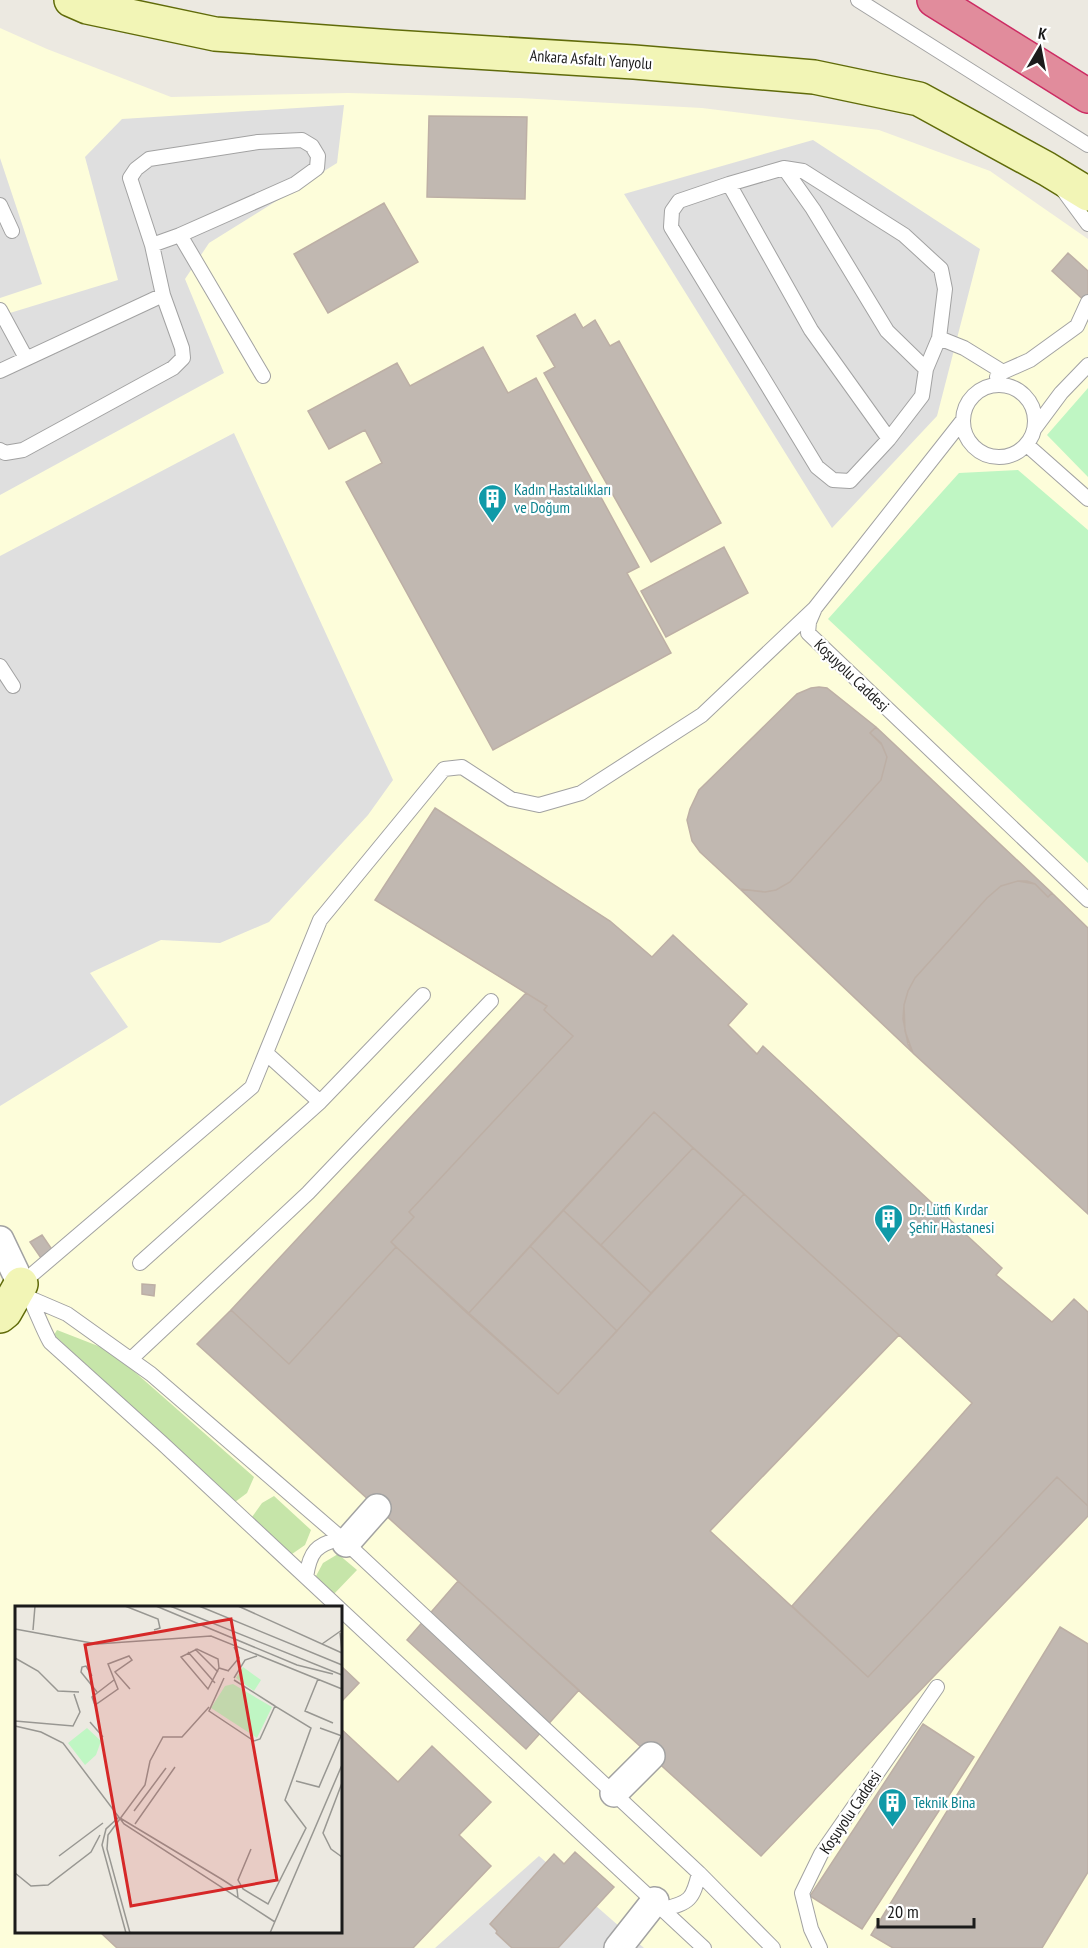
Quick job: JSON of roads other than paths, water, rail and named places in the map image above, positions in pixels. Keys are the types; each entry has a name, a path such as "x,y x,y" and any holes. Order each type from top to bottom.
{"highway":[{"path":"934,0 1088,96"}],"main road":[{"name":"Ankara Asfaltı Yanyolu","path":"71,0 87,7 215,34 634,62 814,77 919,99 1088,194"},
{"path":"0,1316 5,1312 18,1289"}],"street":[{"path":"0,1240 18,1289"},
{"path":"344,1540 377,1508"},
{"path":"614,1793 651,1756"},
{"path":"618,1948 659,1905"}],"lane":[{"path":"858,0 1088,145"},
{"path":"0,450 5,453 23,450 172,368 183,358 182,348 163,295 152,245 130,178 136,168 149,159 258,142 302,140 312,146 318,156 317,168 295,184 152,245"},
{"path":"784,168 813,209 887,331 926,369"},
{"path":"784,168 803,171 904,235 941,269 945,289 939,338 926,369 922,396 890,439 850,481 832,480 817,467 670,227 672,211 679,201 729,184 784,168"},
{"path":"1047,169 1088,224"},
{"path":"729,184 811,330 890,439"},
{"path":"0,205 12,231"},
{"path":"180,235 263,376"},
{"path":"0,371 163,295"},
{"name":"Koşuyolu Caddesi","path":"1088,302 1077,326 1030,360 1003,372 969,400 964,409 963,420 815,608 809,622 808,633 1088,900"},
{"path":"0,310 26,358"},
{"path":"939,338 964,348 1003,372"},
{"path":"963,420 964,431 969,441 986,455 1008,456 1018,452 1027,445 1035,428 1061,393 1088,365"},
{"path":"985,387 1007,386 1026,396 1035,416 1035,428"},
{"path":"1027,445 1088,499"},
{"path":"18,1289 252,1087 320,920 444,769 462,767 511,799 539,805 581,793 702,715 815,608"},
{"path":"0,666 13,686"},
{"path":"140,1263 320,1102 423,995"},
{"path":"130,1359 308,1193 491,1001"},
{"path":"266,1053 320,1102"},
{"path":"18,1289 67,1314 151,1374 344,1540 699,1873 773,1948"},
{"path":"18,1289 50,1342 338,1606"},
{"path":"306,1577 308,1560 315,1549 326,1542 344,1540"},
{"path":"342,1610 704,1948"},
{"name":"Koşuyolu Caddesi","path":"820,1948 811,1929 802,1893 821,1854 937,1687"},
{"path":"659,1905 682,1905 691,1899 699,1873"}],"place":[{"name":"Kadın Hastalıkları ve Doğum","path":"493,524"},
{"name":"Dr. Lütfi Kırdar Şehir Hastanesi","path":"888,1244"},
{"name":"Teknik Bina","path":"892,1828"}]}
